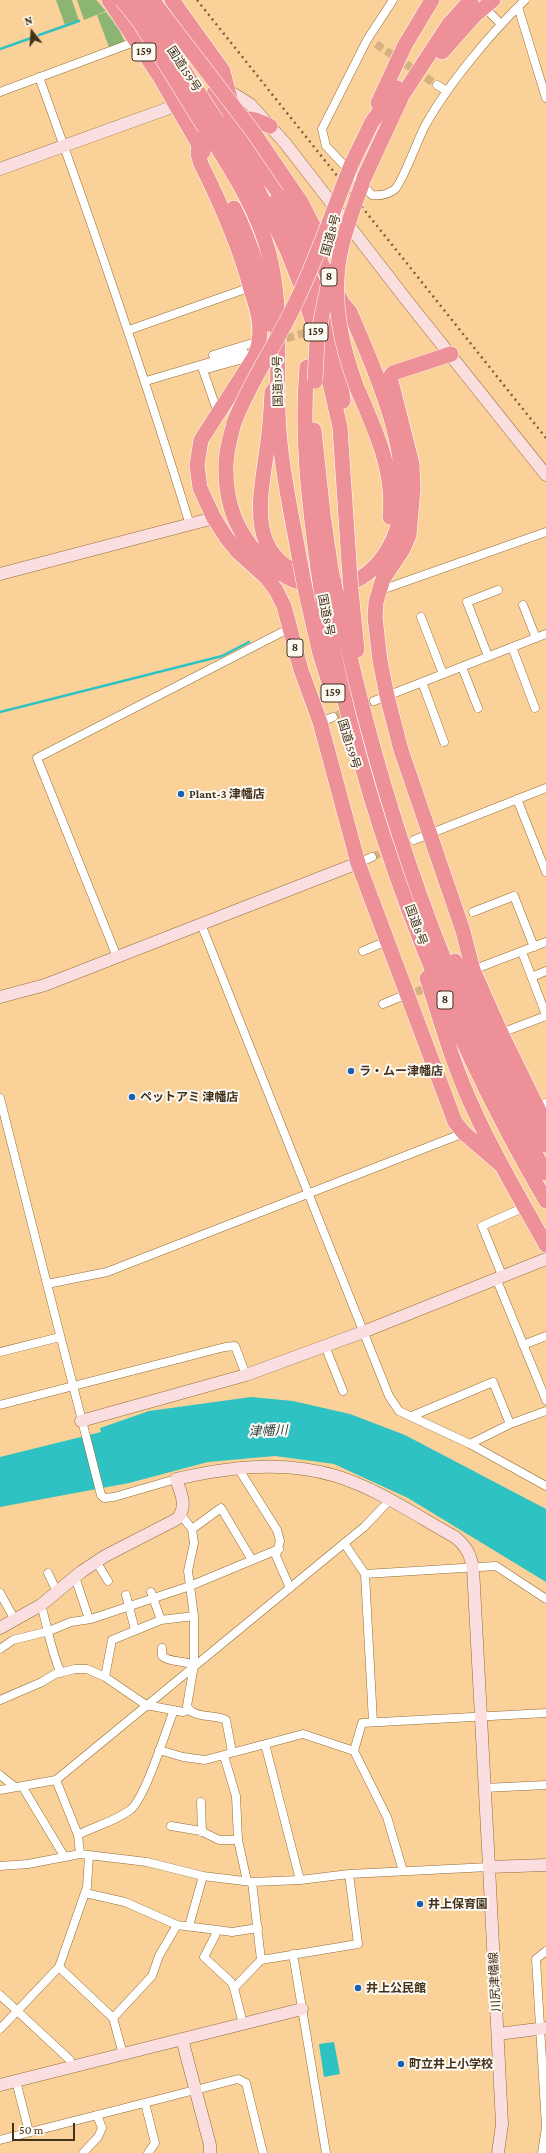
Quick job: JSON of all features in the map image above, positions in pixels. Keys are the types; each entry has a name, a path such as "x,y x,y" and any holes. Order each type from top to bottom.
{"highway":[{"name":"159","path":"109,0 137,41 176,105"},
{"name":"国道159号","path":"122,0 139,21 256,186 287,250 302,288 332,390 340,427 351,590 359,666 383,767 384,784"},
{"name":"国道159号","path":"138,0 211,124 245,194 270,255 277,303 277,386 280,442 300,562 320,654 359,778 368,789"},
{"path":"152,0 254,133 290,186 316,229 339,278 350,312 386,401 400,464 400,515 394,536 384,555 374,568 359,580 343,586 328,588 311,587 296,582 272,568 258,555 239,527 229,499 226,455 234,423 244,397 294,306 315,262 330,218 352,163"},
{"path":"172,0 223,71 229,91 237,131"},
{"name":"8","path":"372,122 374,112 405,45 432,0"},
{"name":"国道8号","path":"324,569 314,437 315,381 317,340 337,242 350,204 364,178 402,96 449,24 470,0"},
{"name":"8","path":"396,109 456,35 491,7"},
{"name":"国道8号","path":"449,24 440,30 372,122 352,163 328,240 318,281 310,330 307,367 305,443 307,480 330,597 398,832 429,925 462,1005 498,1082 546,1173"},
{"path":"214,93 248,150 296,242 336,353 347,438 343,467"},
{"path":"176,105 221,182 248,238 260,272 267,307 274,359 277,363"},
{"path":"237,131 241,118 255,120 270,126"},
{"name":"8","path":"199,144 198,154 201,164 232,226 251,287 258,312 259,342 249,354 218,413 201,440 197,465 200,488 214,518 238,552 267,578 276,590 284,606 308,693 327,719 388,941 410,994 431,1072 456,1122 464,1133 500,1164"},
{"path":"248,150 298,220 343,304 350,312"},
{"path":"277,386 272,392 268,447 259,497 260,520 264,534 271,550 293,570 311,577 326,579 340,577 358,569 370,560 380,547 389,528 392,503 389,472 379,442 357,388 340,331 337,285 340,252 364,178"},
{"path":"451,354 393,373 390,377 412,464 413,489 410,528 406,542 380,585 376,602 380,699 401,750 428,834 463,931 472,970 501,1033 541,1105 546,1125"},
{"name":"国道8号","path":"330,597 337,671 368,789 383,836 421,940 480,1081 546,1201"},
{"name":"8","path":"398,832 475,1006 546,1145"},
{"name":"8","path":"383,836 392,882 450,1049 473,1109 500,1164 546,1245"}],"street":[{"path":"393,0 367,40 322,129 326,146 372,195 383,196 396,188 424,126 447,91 502,24 525,0"},
{"path":"491,7 502,24"},
{"path":"518,7 546,98"},
{"path":"367,40 376,44"},
{"path":"0,92 137,41"},
{"path":"39,77 129,330 190,525"},
{"path":"437,85 447,91"},
{"path":"0,169 176,105 214,93 229,91 250,104 286,144 408,302 546,475"},
{"path":"129,330 251,287"},
{"path":"218,413 202,367 202,359 259,342"},
{"path":"146,381 249,354"},
{"path":"202,367 249,354"},
{"path":"0,574 214,518"},
{"path":"380,585 387,588 546,532"},
{"path":"488,656 468,602 498,590"},
{"path":"523,604 536,638"},
{"path":"421,617 443,674"},
{"path":"117,957 37,758 290,628"},
{"path":"380,699 546,634"},
{"path":"512,647 535,708"},
{"path":"462,667 478,708"},
{"path":"422,682 444,742"},
{"path":"414,840 546,788"},
{"path":"517,799 546,872"},
{"path":"0,997 45,985 365,860"},
{"path":"473,912 514,896 534,947"},
{"path":"200,924 362,1332 389,1396 399,1411 470,1444 546,1486"},
{"path":"364,951 388,941"},
{"path":"472,970 546,942"},
{"path":"501,1033 546,1015 522,952"},
{"path":"532,977 546,971"},
{"path":"383,1004 410,994"},
{"path":"0,1098 99,1491 104,1498 114,1498 176,1479 184,1505 181,1515 176,1519 96,1562 41,1605 0,1628"},
{"path":"47,1284 107,1272 464,1133"},
{"path":"525,1207 482,1226 523,1345 546,1400"},
{"path":"81,1421 246,1375 362,1332 546,1259"},
{"path":"523,1345 546,1336"},
{"path":"0,1352 60,1337"},
{"path":"0,1404 235,1346 246,1375"},
{"path":"324,1346 343,1391"},
{"path":"412,1416 493,1382 510,1424"},
{"path":"470,1444 510,1424 546,1412"},
{"name":"川尻津幡線","path":"176,1479 238,1468 279,1467 310,1470 336,1476 389,1501 456,1537 466,1546 472,1568 498,2034 502,2124 498,2153"},
{"path":"238,1468 277,1530 280,1541 276,1556 290,1588"},
{"path":"0,1790 56,1780 194,1665 204,1660 364,1527 389,1501"},
{"path":"192,1529 221,1508 252,1560"},
{"path":"181,1515 192,1529 194,1543 189,1562 190,1586 194,1616 194,1665 187,1706 189,1710"},
{"path":"344,1543 365,1574 373,1722"},
{"path":"0,1649 13,1640 49,1631 71,1622 89,1619 128,1607 152,1595 190,1586 279,1549"},
{"path":"96,1562 108,1581"},
{"path":"365,1574 496,1566 546,1599"},
{"path":"48,1573 57,1592"},
{"path":"75,1577 89,1619"},
{"path":"0,1593 15,1620"},
{"path":"126,1595 135,1630"},
{"path":"152,1595 161,1620"},
{"path":"41,1605 49,1631 54,1658 61,1673"},
{"path":"105,1677 112,1640 161,1620 194,1616"},
{"path":"162,1648 162,1656 166,1659 188,1662 194,1665"},
{"path":"0,1700 75,1668 86,1669 105,1677 146,1705 174,1710 189,1710 195,1714 218,1716 226,1720 228,1754 236,1796 238,1840 249,1882 258,1928 261,1960"},
{"path":"78,1835 95,1826 114,1820 131,1809 153,1768 174,1710"},
{"path":"403,1871 387,1817 354,1751 362,1724 373,1722 546,1713"},
{"path":"159,1750 183,1757 205,1760 303,1734 354,1751"},
{"path":"265,1744 300,1880"},
{"path":"0,1775 18,1786 64,1856"},
{"path":"56,1780 78,1835 80,1854"},
{"path":"484,1788 546,1785"},
{"path":"201,1802 202,1832"},
{"path":"171,1826 202,1832 219,1840 238,1840"},
{"path":"0,1866 28,1864 80,1854 147,1862 202,1876 249,1882 300,1880 349,1874 546,1864"},
{"path":"0,2029 59,1967 87,1887 90,1856"},
{"path":"234,1988 261,1960 358,1944 349,1874"},
{"path":"189,1926 202,1876"},
{"path":"85,1893 125,1902 177,1925 232,1932 258,1928"},
{"path":"113,2018 152,1976 159,1956 177,1925"},
{"path":"216,1930 215,1936 204,1957 231,1982 234,1988 243,2024"},
{"path":"542,2153 546,2127 542,2029 536,1959 546,1951"},
{"path":"293,1954 326,2153"},
{"path":"59,1967 113,2018 122,2054"},
{"path":"0,1995 70,2060 72,2067"},
{"path":"0,2085 302,2009"},
{"path":"498,2034 542,2029"},
{"path":"182,2039 210,2145 210,2153"},
{"path":"0,2140 238,2079 246,2083 263,2153"},
{"path":"16,2081 29,2132"},
{"path":"145,2103 155,2143 148,2153"},
{"path":"83,2153 98,2137 102,2128 97,2115"}],"green space":[{"path":"56,0 72,0 79,21 65,25"},
{"path":"77,0 96,0 106,11 84,20"},
{"path":"106,12 119,29 125,42 109,47 97,15"}],"water":[{"name":"津幡川","path":"251,1397 293,1401 350,1414 405,1435 546,1509 546,1582 408,1498 334,1464 275,1456 208,1462 129,1483 0,1507 0,1457 101,1432 100,1428 149,1411"},
{"path":"334,2042 340,2074 324,2077 319,2044"}],"waterway":[{"path":"39,35 79,21"},
{"path":"0,49 34,37"},
{"path":"0,712 222,656 249,642"}],"tunnel":[{"path":"376,44 437,85"},
{"path":"275,342 317,329"},
{"path":"333,717 374,701"},
{"path":"372,857 391,849"},
{"path":"416,992 432,986"}],"railway":[{"path":"197,0 546,438"}],"place":[{"name":"Plant-3 津幡店","path":"181,794"},
{"name":"ラ・ムー津幡店","path":"351,1071"},
{"name":"ペットアミ 津幡店","path":"132,1097"},
{"name":"井上保育園","path":"420,1904"},
{"name":"井上公民館","path":"358,1988"},
{"name":"町立井上小学校","path":"401,2064"}]}
